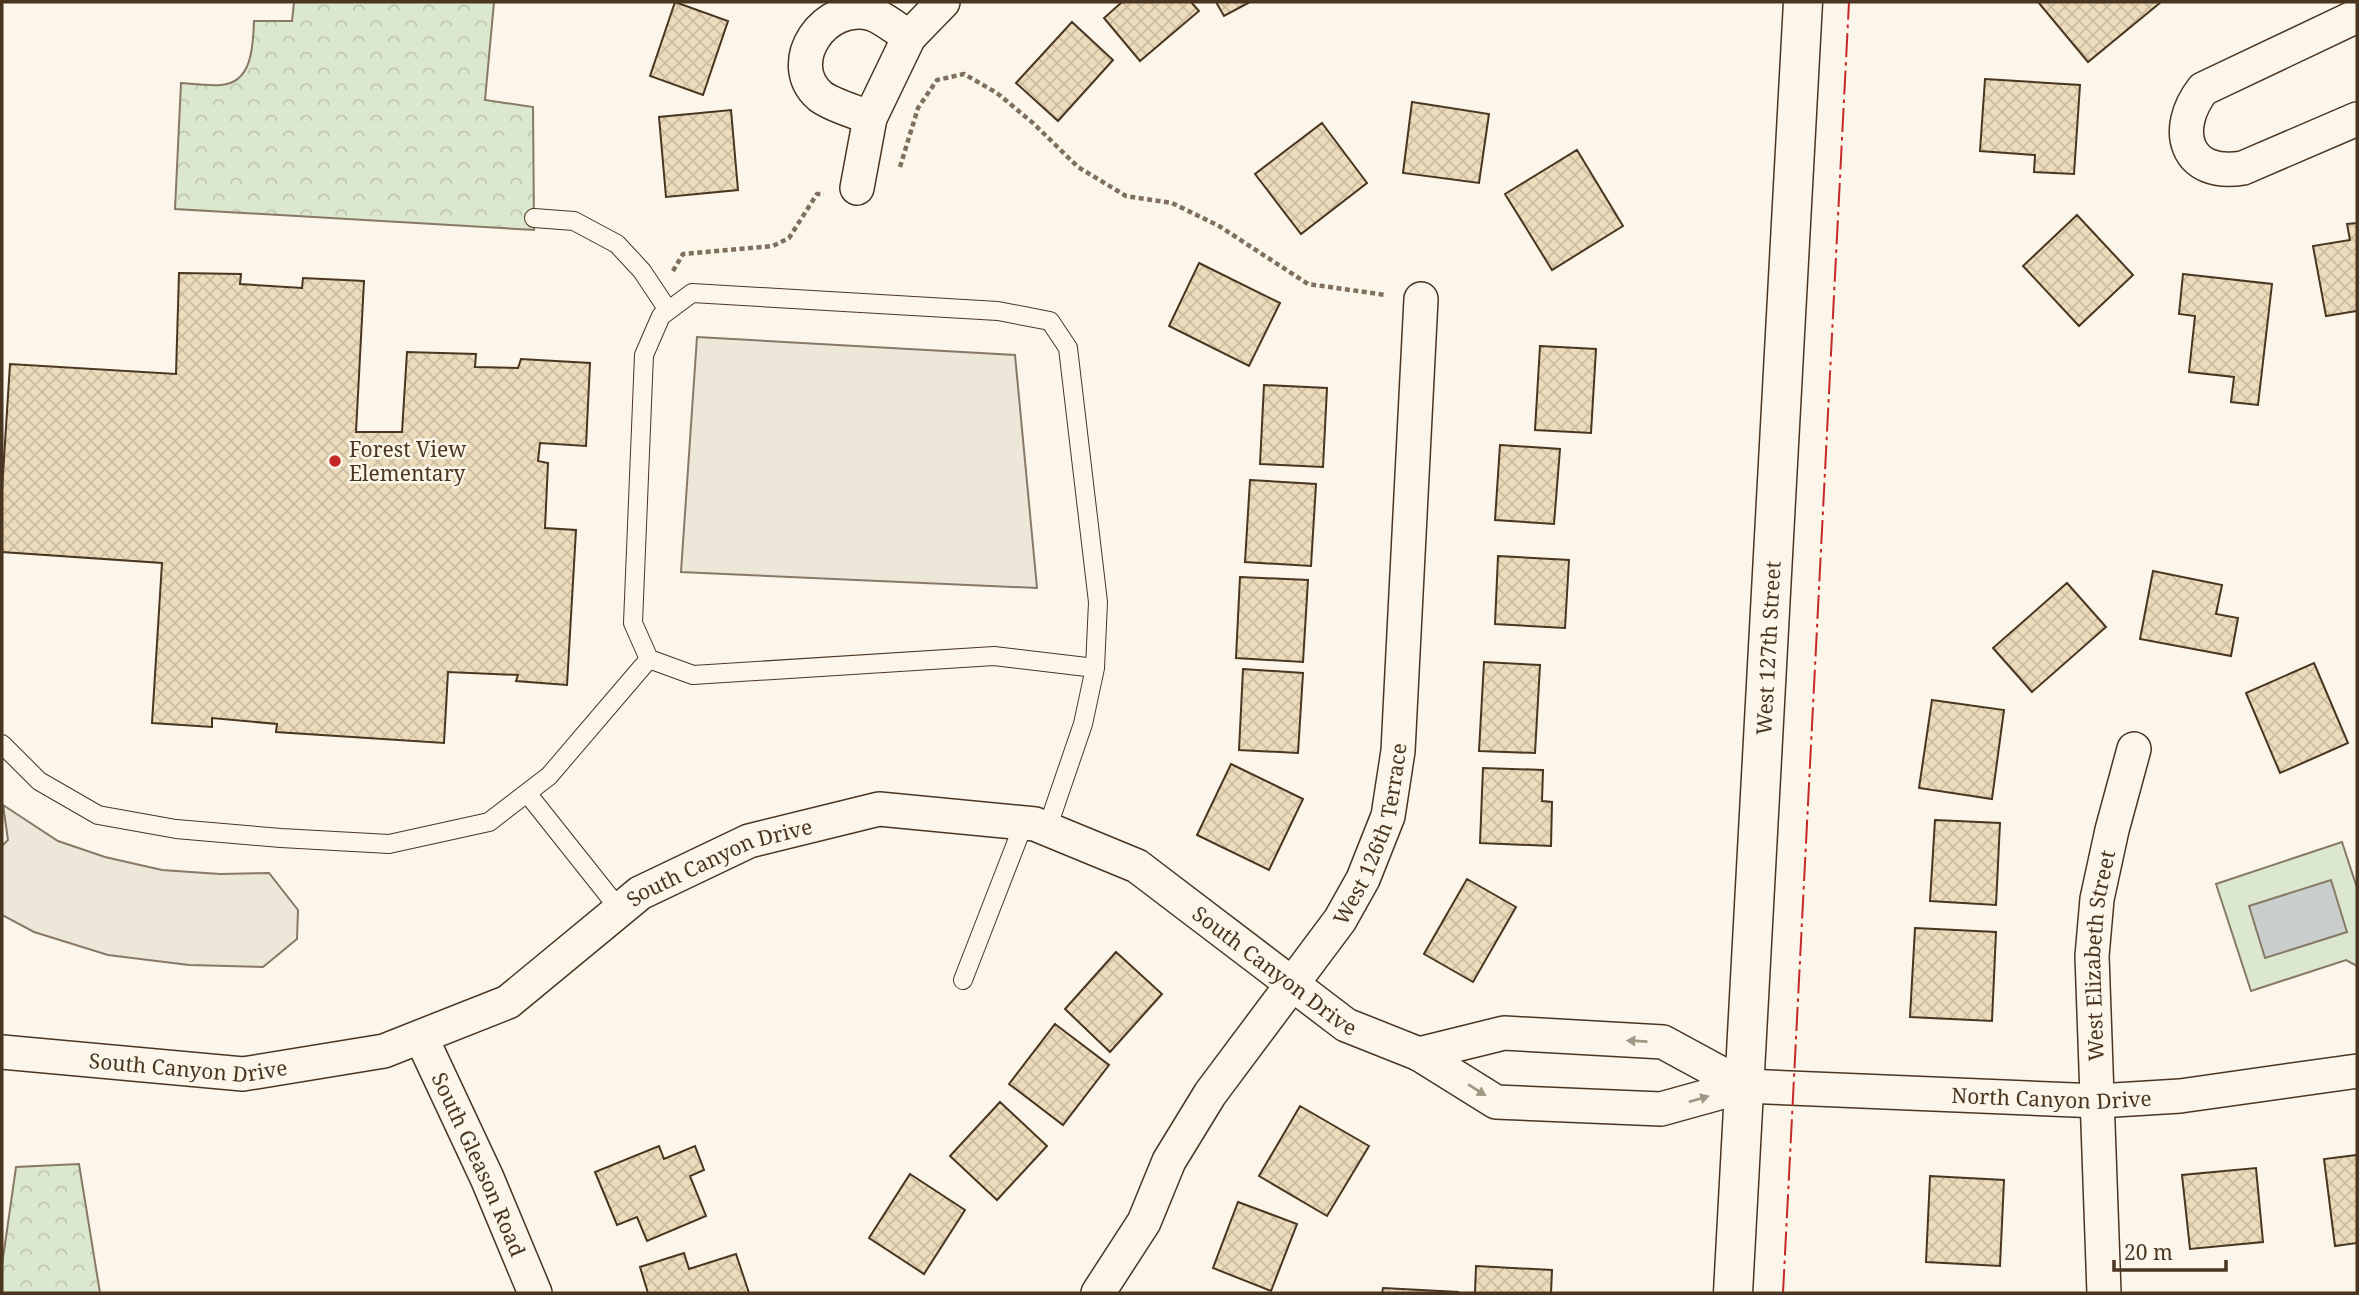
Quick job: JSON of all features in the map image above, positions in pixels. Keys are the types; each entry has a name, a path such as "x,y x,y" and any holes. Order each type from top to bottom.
{"street":[{"path":"843,191 870,118 909,37 943,2"},
{"name":"West 127th Street","path":"1733,1293 1802,2"},
{"path":"870,118 821,96 809,79 806,55 814,36 827,21 847,13 872,14 909,37"},
{"path":"2357,16 2203,89 2192,104 2185,129 2189,146 2201,162 2213,170 2228,170 2243,168 2357,119"},
{"name":"West 126th Terrace","path":"1098,1293 1144,1222 1169,1161 1210,1094 1340,920 1363,878 1388,816 1398,751 1421,299"},
{"name":"West Elizabeth Street","path":"2104,1293 2092,956 2096,899 2134,749"},
{"name":"South Canyon Drive","path":"2,1052 243,1074 384,1051 508,1002 640,893 749,841 879,809 1035,825 1137,866 1346,1025 1419,1054 1496,1102 1661,1110 1744,1086"},
{"path":"1419,1054 1504,1033 1663,1042 1744,1086"},
{"name":"South Gleason Road","path":"421,1037 535,1293"},
{"name":"North Canyon Drive","path":"1744,1086 2098,1101 2180,1096 2357,1071"}],"lane":[{"path":"534,218 574,221 617,244 642,271 668,310"},
{"path":"963,981 1083,724 1095,668 1098,602 1068,348 1050,321 998,311 692,293 661,316 644,355 633,623 649,659 692,676 994,656 1095,668"},
{"path":"2,744 38,781 98,815 176,829 389,844 489,822 549,776 649,659"},
{"path":"527,793 620,910"}],"path":[{"path":"896,177 918,108 937,80 964,74 997,93 1033,123 1078,167 1126,196 1172,203 1195,214 1241,240 1308,284 1421,299"},
{"path":"668,310 673,271 683,254 773,246 789,238 817,194 843,191"}],"green space":[{"path":"294,2 494,2 485,100 533,107 534,230 175,209 181,83 232,83 240,77 249,61 254,21 292,21"},
{"path":"2342,842 2357,888 2357,966 2346,960 2251,991 2216,884"},
{"path":"79,1164 100,1293 2,1293 2,1265 16,1167"}],"shaded area":[{"path":"697,337 1015,355 1037,588 681,572"},
{"path":"3,805 58,841 105,857 162,870 220,874 269,873 298,910 297,939 263,967 189,965 108,955 34,932 2,915 2,846 8,840"},
{"path":"2331,880 2347,932 2265,958 2249,906"}],"building":[{"path":"675,2 728,21 703,95 650,76"},
{"path":"1122,2 1191,2 1199,11 1140,61 1104,18"},
{"path":"1216,2 1250,2 1224,16"},
{"path":"2038,2 2161,2 2088,62"},
{"path":"1072,22 1113,60 1058,121 1016,83"},
{"path":"1985,79 2080,85 2074,174 2034,172 2035,155 1980,151"},
{"path":"1412,102 1489,114 1479,183 1403,173"},
{"path":"731,110 738,190 666,197 659,117"},
{"path":"1322,123 1367,183 1301,234 1255,174"},
{"path":"1577,150 1623,226 1552,270 1505,194"},
{"path":"2077,215 2133,275 2079,326 2023,266"},
{"path":"2357,223 2357,311 2326,316 2313,246 2350,240 2347,224"},
{"path":"1199,263 1280,303 1249,366 1169,326"},
{"name":"Forest View Elementary","path":"179,273 241,274 240,284 302,288 303,278 364,281 356,432 402,432 407,352 476,354 475,367 518,368 521,359 590,363 586,446 540,443 538,461 548,463 545,528 576,530 567,685 516,681 518,675 448,672 444,743 276,732 277,724 212,718 212,727 152,723 162,563 2,552 2,490 10,364 176,374"},
{"path":"2183,274 2272,284 2258,405 2231,402 2234,377 2189,372 2195,316 2179,314"},
{"path":"1540,346 1596,349 1591,433 1535,430"},
{"path":"1264,385 1327,388 1323,467 1260,464"},
{"path":"1500,445 1560,449 1554,524 1495,520"},
{"path":"1250,480 1316,484 1311,566 1245,562"},
{"path":"1498,556 1569,560 1565,628 1495,624"},
{"path":"2153,571 2222,585 2216,614 2238,618 2231,656 2140,639"},
{"path":"1240,577 1308,580 1303,662 1236,658"},
{"path":"2067,583 2106,627 2032,692 1993,648"},
{"path":"1484,662 1540,665 1535,753 1479,751"},
{"path":"2314,663 2348,743 2280,773 2246,693"},
{"path":"1243,669 1303,673 1298,753 1239,750"},
{"path":"1932,700 2004,710 1992,799 1919,788"},
{"path":"1231,764 1303,799 1269,870 1197,835"},
{"path":"1483,768 1543,770 1542,801 1552,802 1551,846 1480,843"},
{"path":"1935,820 2000,823 1996,905 1930,901"},
{"path":"1467,879 1516,907 1473,982 1424,954"},
{"path":"1915,928 1996,932 1992,1021 1910,1017"},
{"path":"1116,952 1162,994 1110,1052 1065,1009"},
{"path":"1055,1024 1109,1065 1063,1125 1009,1084"},
{"path":"1000,1102 1047,1146 997,1200 950,1156"},
{"path":"1300,1106 1369,1146 1327,1216 1259,1176"},
{"path":"659,1146 664,1159 695,1146 704,1170 690,1176 706,1216 647,1241 637,1217 617,1225 595,1172"},
{"path":"2357,1155 2357,1243 2335,1246 2324,1159"},
{"path":"2256,1168 2263,1242 2190,1249 2182,1175"},
{"path":"910,1174 965,1210 924,1274 869,1238"},
{"path":"1930,1176 2004,1180 2000,1266 1926,1262"},
{"path":"1238,1202 1297,1224 1271,1291 1213,1268"},
{"path":"684,1253 689,1269 736,1254 749,1293 648,1293 640,1267"},
{"path":"1476,1266 1552,1270 1551,1293 1475,1293"},
{"path":"1383,1288 1458,1292 1458,1293 1382,1293"}],"power":[{"path":"1783,1293 1849,2"}],"place":[{"name":"Forest View Elementary","path":"335,461"}]}
